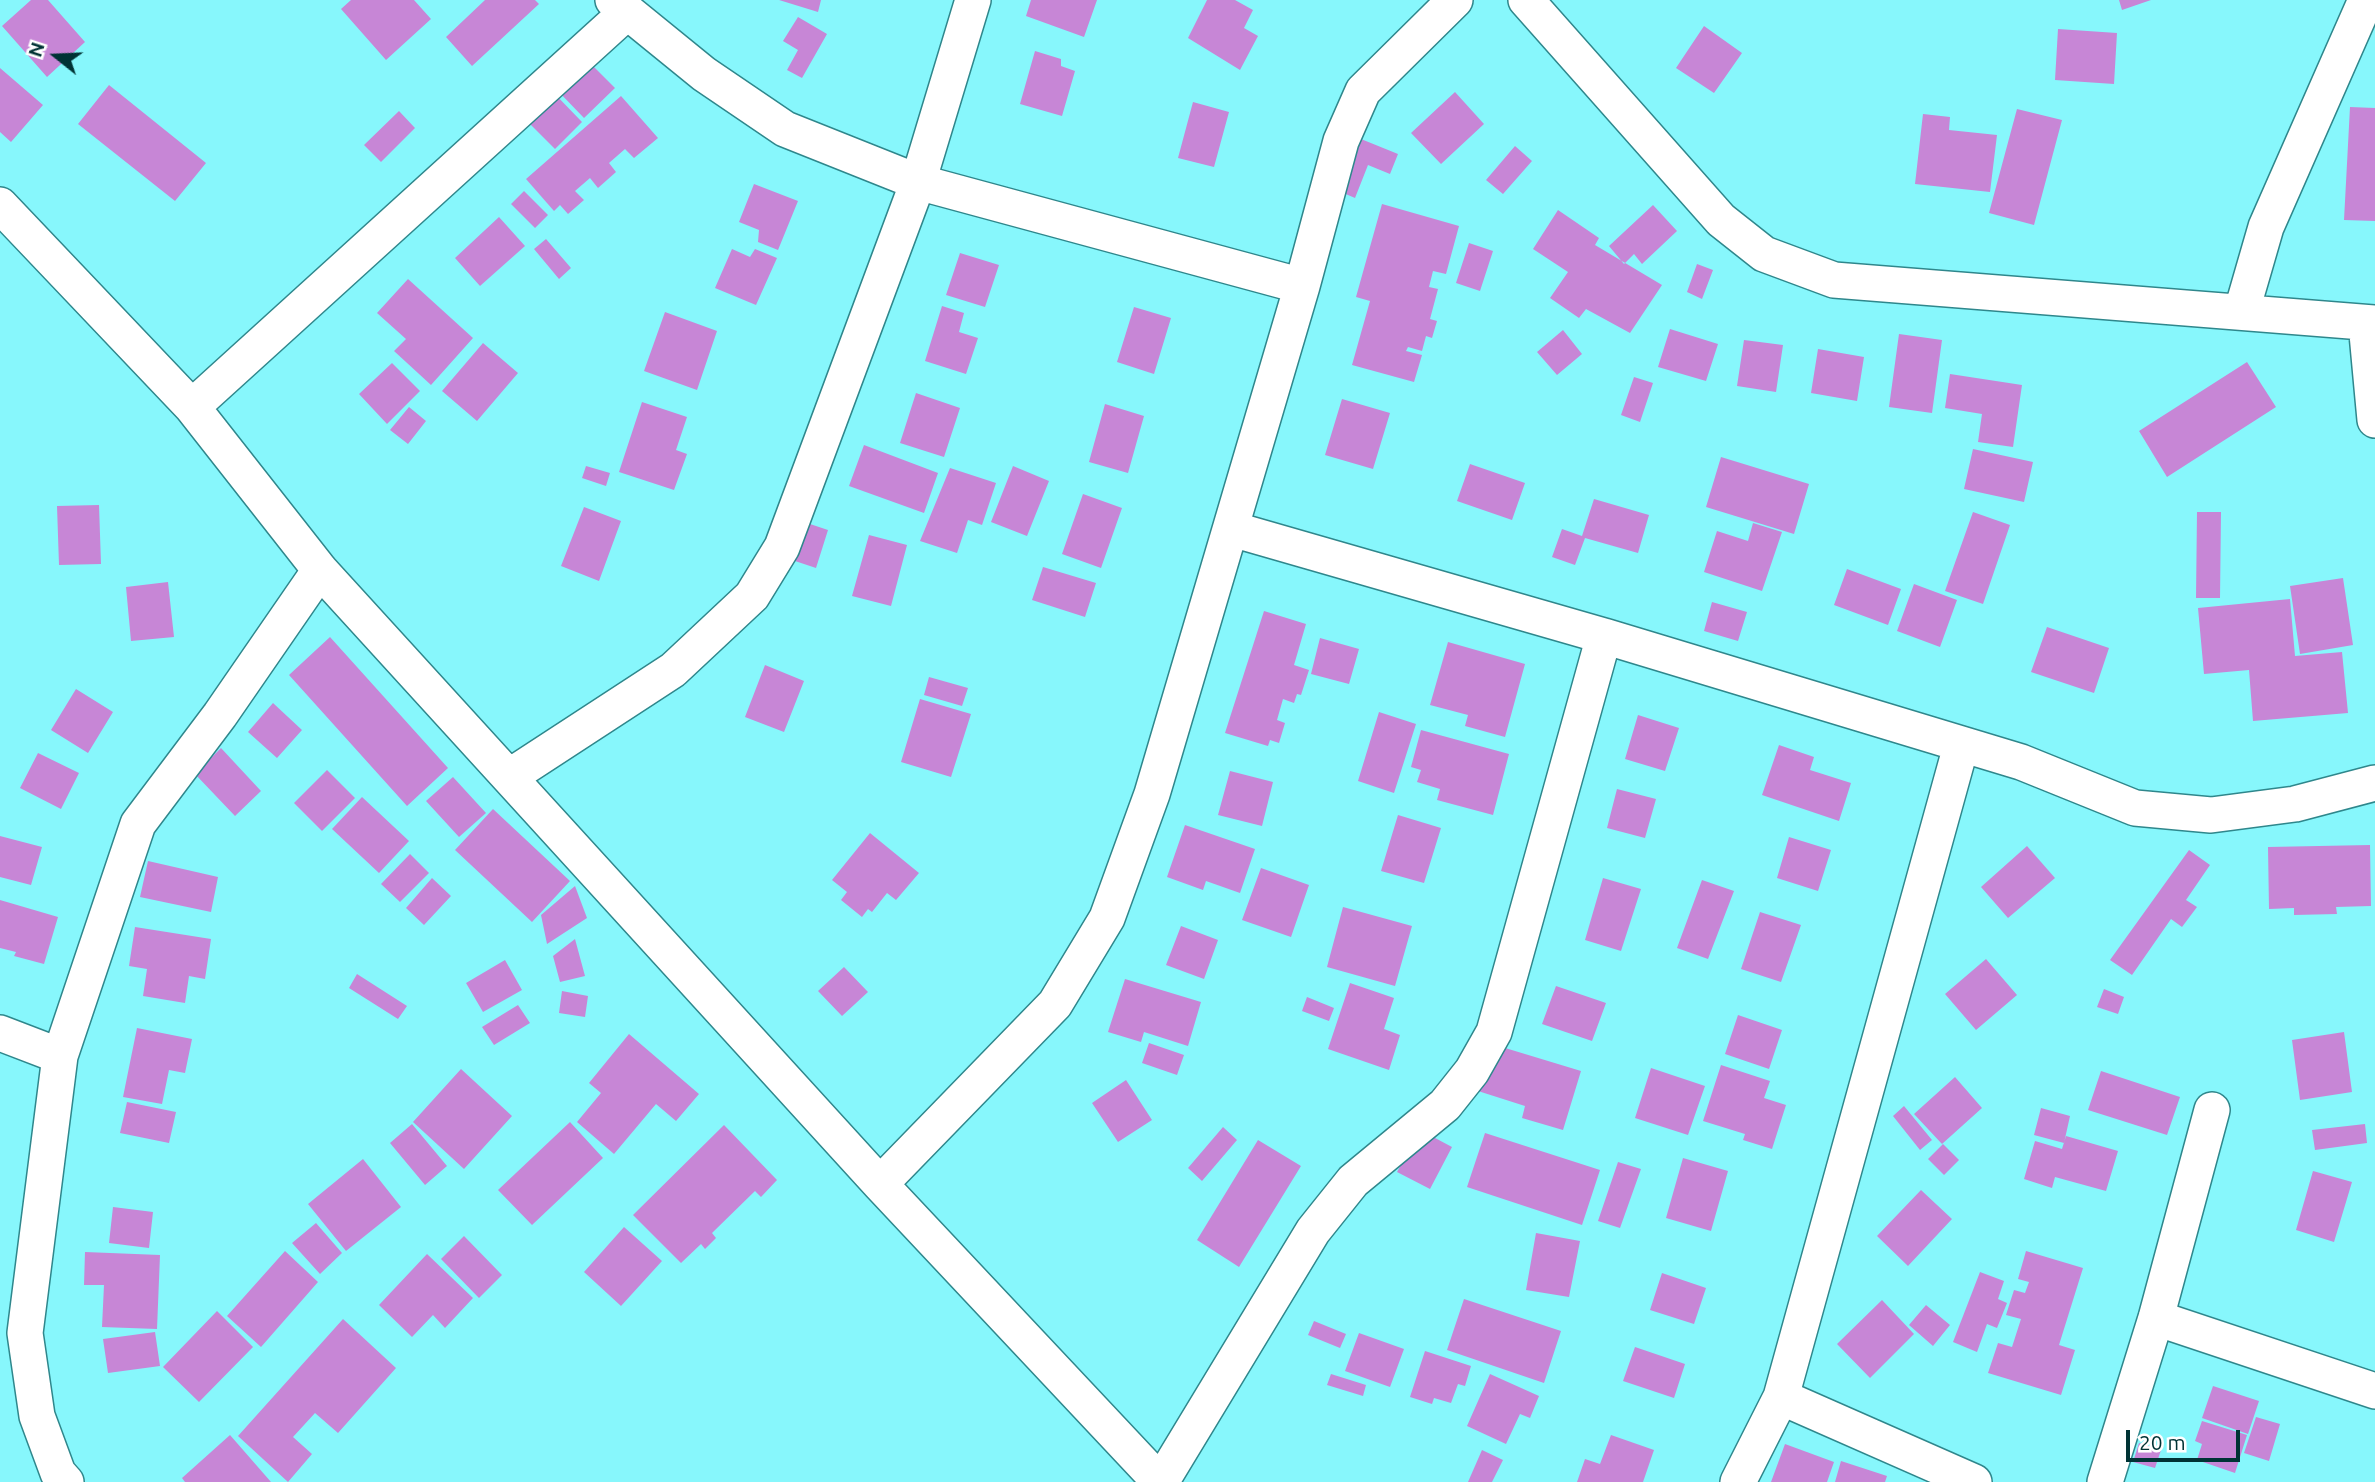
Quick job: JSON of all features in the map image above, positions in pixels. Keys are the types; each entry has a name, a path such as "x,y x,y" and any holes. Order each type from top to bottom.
{"street":[{"path":"509,777 673,670 752,596 782,547 918,182 973,0"},
{"path":"880,1184 1055,1004 1107,918 1152,794 1232,529 1341,141 1363,91 1455,0"},
{"path":"1526,0 1721,220 1764,254 1834,280 2242,310 2370,323 2375,420"},
{"path":"2242,310 2266,227 2366,0"},
{"path":"192,407 620,6 704,74 785,130 918,182 1302,286"},
{"path":"0,205 192,407 320,570 880,1184 1160,1482 1312,1231 1353,1181 1445,1105 1472,1071 1494,1031 1604,636"},
{"path":"1232,529 1604,636 2021,762 2135,808 2211,814 2295,804 2375,783"},
{"path":"66,1482 58,1473 37,1416 25,1333 60,1056 138,824 220,715 320,570"},
{"path":"1738,1482 1781,1397 1961,746"},
{"path":"0,1034 60,1056"},
{"path":"2105,1482 2156,1318 2212,1110"},
{"path":"2156,1318 2375,1391"},
{"path":"1781,1397 1974,1482"}],"building":[{"path":"31,0 48,0 85,42 47,77 2,26"},
{"path":"351,0 414,0 431,19 386,60 341,9"},
{"path":"485,0 535,0 539,4 472,66 446,37"},
{"path":"779,0 821,0 818,12"},
{"path":"1031,0 1097,0 1084,37 1026,16"},
{"path":"1207,0 1235,0 1253,10 1244,28 1258,36 1240,70 1188,38"},
{"path":"2119,0 2151,0 2122,10"},
{"path":"798,17 827,34 802,78 787,70 798,50 783,41"},
{"path":"1704,26 1742,53 1714,93 1676,68"},
{"path":"2058,29 2117,33 2114,84 2055,80"},
{"path":"1035,51 1061,59 1061,66 1075,71 1062,116 1020,104"},
{"path":"587,60 615,88 584,118 557,90"},
{"path":"0,68 43,105 11,142 0,132"},
{"path":"109,85 206,163 175,201 78,124"},
{"path":"552,91 582,122 555,149 524,118"},
{"path":"1455,92 1484,124 1441,164 1411,133"},
{"path":"621,96 658,138 634,158 625,149 609,163 616,172 598,188 590,178 575,191 584,200 568,214 560,205 554,211 526,179"},
{"path":"1193,102 1229,112 1214,167 1178,158"},
{"path":"2350,107 2375,108 2375,221 2344,220"},
{"path":"2017,109 2062,120 2034,225 1989,213"},
{"path":"399,111 415,128 381,162 364,145"},
{"path":"1923,114 1950,117 1949,130 1997,135 1990,192 1915,184"},
{"path":"1356,137 1398,154 1390,174 1368,165 1355,198 1334,189"},
{"path":"1515,146 1532,161 1503,194 1486,180"},
{"path":"754,184 798,201 778,250 758,242 759,230 739,222"},
{"path":"524,191 548,215 535,228 511,204"},
{"path":"1382,204 1459,226 1446,274 1433,271 1429,287 1438,289 1430,319 1437,321 1432,338 1426,336 1422,351 1408,347 1406,351 1422,355 1414,382 1352,365 1370,301 1356,297"},
{"path":"1653,205 1677,231 1642,264 1634,254 1624,264 1609,246"},
{"path":"1558,210 1599,238 1595,245 1662,285 1630,333 1586,309 1579,318 1550,298 1568,272 1533,249"},
{"path":"499,217 525,246 480,286 455,258"},
{"path":"546,239 571,268 559,279 534,249"},
{"path":"1469,243 1493,251 1480,291 1456,283"},
{"path":"732,249 750,257 755,249 777,258 756,305 715,288"},
{"path":"960,253 999,265 985,307 946,295"},
{"path":"1697,264 1713,270 1702,299 1687,292"},
{"path":"408,279 473,338 431,385 394,351 406,339 377,313"},
{"path":"942,306 964,313 959,332 978,338 966,374 925,361"},
{"path":"1134,307 1171,318 1154,374 1117,362"},
{"path":"665,312 717,331 697,390 644,371"},
{"path":"1670,329 1718,344 1706,381 1658,367"},
{"path":"1563,330 1582,354 1557,375 1537,352"},
{"path":"1899,334 1942,340 1932,413 1889,407"},
{"path":"1744,340 1783,345 1776,392 1737,386"},
{"path":"483,343 518,373 477,421 442,391"},
{"path":"1818,349 1864,357 1857,401 1811,393"},
{"path":"2247,362 2276,407 2167,477 2139,431"},
{"path":"392,363 420,391 387,424 359,394"},
{"path":"1950,374 2022,385 2013,447 1978,442 1982,414 1945,408"},
{"path":"1634,377 1653,383 1640,422 1621,415"},
{"path":"916,393 960,408 944,457 900,443"},
{"path":"1342,399 1390,413 1373,469 1325,455"},
{"path":"642,402 687,417 676,450 687,454 674,490 619,472"},
{"path":"1105,404 1144,416 1128,473 1089,462"},
{"path":"409,407 426,421 408,444 390,430"},
{"path":"864,445 938,473 924,513 849,486"},
{"path":"1973,449 2033,462 2024,502 1964,489"},
{"path":"1721,457 1809,484 1794,534 1706,507"},
{"path":"1470,464 1525,483 1512,520 1457,501"},
{"path":"586,466 610,473 606,486 582,478"},
{"path":"1013,466 1049,481 1027,536 991,522"},
{"path":"950,468 996,483 982,525 968,520 957,553 920,541"},
{"path":"1083,494 1122,508 1101,568 1062,554"},
{"path":"1594,499 1649,515 1638,553 1585,538 1575,565 1552,557 1562,529 1582,536"},
{"path":"99,505 101,564 59,565 57,506"},
{"path":"584,507 621,521 599,581 561,566"},
{"path":"1973,512 2010,525 1983,604 1945,591"},
{"path":"2197,512 2221,512 2220,598 2196,598"},
{"path":"807,523 828,530 816,568 795,561"},
{"path":"1753,523 1782,532 1762,591 1704,572 1717,531 1748,541"},
{"path":"869,535 907,545 891,606 852,596"},
{"path":"1043,567 1096,583 1085,617 1032,600"},
{"path":"1847,569 1901,589 1888,625 1834,605"},
{"path":"2343,578 2353,645 2300,654 2290,586"},
{"path":"168,582 174,637 131,641 126,587"},
{"path":"1914,584 1957,600 1940,647 1897,631"},
{"path":"2290,599 2295,656 2342,652 2348,713 2253,721 2249,670 2204,674 2198,608"},
{"path":"1712,602 1747,612 1738,641 1704,631"},
{"path":"1264,611 1306,624 1294,665 1309,670 1301,695 1297,694 1294,703 1283,699 1277,720 1285,723 1279,743 1270,740 1268,746 1225,733"},
{"path":"2047,627 2109,648 2094,693 2031,672"},
{"path":"330,637 448,768 407,806 289,675"},
{"path":"1320,638 1359,649 1349,684 1311,674"},
{"path":"1448,642 1525,664 1505,737 1465,726 1468,715 1430,705"},
{"path":"765,665 804,681 784,732 745,717"},
{"path":"929,677 968,688 962,706 924,695"},
{"path":"76,689 113,712 88,753 51,730"},
{"path":"920,699 971,714 951,777 901,762"},
{"path":"273,703 302,730 277,758 248,732"},
{"path":"1379,712 1416,724 1394,793 1358,781"},
{"path":"1638,715 1679,728 1665,771 1625,759"},
{"path":"1421,730 1509,754 1493,815 1437,800 1440,789 1417,782 1421,770 1411,767"},
{"path":"1779,745 1814,757 1810,770 1851,783 1839,821 1762,795"},
{"path":"221,748 261,791 235,816 195,774"},
{"path":"38,753 79,773 61,809 20,788"},
{"path":"327,770 355,798 322,831 294,803"},
{"path":"1230,771 1273,782 1262,826 1218,815"},
{"path":"453,777 486,813 459,837 426,801"},
{"path":"1617,789 1656,799 1645,838 1607,828"},
{"path":"362,797 409,841 379,873 332,829"},
{"path":"493,809 570,881 532,922 455,850"},
{"path":"1398,815 1441,828 1424,883 1381,871"},
{"path":"1185,825 1255,849 1240,893 1206,881 1203,890 1167,877"},
{"path":"870,833 919,873 896,900 887,893 872,912 868,909 862,917 841,900 847,892 832,880"},
{"path":"0,836 42,847 31,885 0,877"},
{"path":"1789,837 1831,850 1818,891 1777,878"},
{"path":"2370,845 2371,906 2336,907 2337,914 2294,915 2294,908 2269,909 2268,847"},
{"path":"2027,846 2055,878 2008,918 1981,887"},
{"path":"2189,850 2210,865 2186,900 2197,907 2182,927 2171,919 2132,975 2110,960"},
{"path":"410,854 429,873 400,902 381,884"},
{"path":"148,861 218,877 211,912 140,897"},
{"path":"1261,868 1309,885 1291,937 1242,920"},
{"path":"432,878 451,896 424,925 406,908"},
{"path":"1603,878 1641,889 1621,951 1585,940"},
{"path":"1702,880 1734,891 1708,959 1677,948"},
{"path":"575,886 587,918 547,944 541,915"},
{"path":"0,900 58,917 44,964 14,956 16,952 0,948"},
{"path":"1343,907 1412,926 1395,986 1327,967"},
{"path":"1760,912 1801,925 1781,982 1741,969"},
{"path":"1181,926 1218,940 1204,979 1166,965"},
{"path":"135,927 211,939 205,979 189,976 185,1003 143,996 147,969 129,966"},
{"path":"575,939 585,976 560,982 553,956"},
{"path":"1986,959 2017,995 1976,1030 1945,994"},
{"path":"505,960 522,990 483,1012 466,983"},
{"path":"844,967 868,992 842,1016 818,991"},
{"path":"357,974 407,1006 398,1019 349,988"},
{"path":"1125,979 1201,1002 1188,1046 1144,1032 1141,1042 1108,1032"},
{"path":"1350,983 1394,998 1384,1029 1400,1035 1389,1070 1328,1049"},
{"path":"1556,986 1606,1003 1592,1041 1542,1024"},
{"path":"2104,989 2124,997 2118,1014 2097,1007"},
{"path":"562,991 588,996 585,1017 559,1013"},
{"path":"1307,997 1334,1008 1329,1021 1302,1011"},
{"path":"518,1005 530,1023 494,1045 482,1027"},
{"path":"1738,1015 1782,1030 1769,1069 1725,1054"},
{"path":"137,1028 192,1039 185,1073 169,1070 162,1104 123,1097"},
{"path":"2344,1032 2352,1092 2300,1100 2292,1040"},
{"path":"629,1034 699,1094 676,1121 656,1104 614,1154 577,1122 601,1093 589,1083"},
{"path":"1149,1043 1184,1055 1177,1075 1142,1063"},
{"path":"1492,1044 1581,1071 1563,1130 1522,1118 1525,1106 1478,1091"},
{"path":"1721,1065 1770,1081 1764,1098 1786,1105 1772,1149 1743,1140 1745,1134 1703,1121"},
{"path":"1651,1068 1705,1086 1688,1135 1635,1118"},
{"path":"461,1069 512,1116 464,1169 413,1122"},
{"path":"2101,1071 2180,1097 2167,1135 2088,1110"},
{"path":"1955,1077 1982,1108 1942,1144 1914,1114"},
{"path":"1126,1080 1152,1120 1118,1142 1092,1103"},
{"path":"127,1102 176,1112 169,1143 120,1133"},
{"path":"1904,1106 1932,1140 1920,1150 1893,1116"},
{"path":"2041,1108 2070,1116 2064,1143 2034,1135"},
{"path":"570,1122 603,1158 532,1225 498,1190"},
{"path":"412,1124 447,1166 425,1185 390,1143"},
{"path":"2365,1124 2367,1143 2315,1150 2312,1130"},
{"path":"724,1125 777,1180 761,1197 755,1191 712,1233 716,1238 705,1249 701,1244 681,1263 633,1215"},
{"path":"1223,1127 1237,1140 1202,1181 1188,1168"},
{"path":"1420,1130 1452,1147 1430,1189 1397,1172"},
{"path":"1485,1133 1600,1170 1582,1225 1467,1187"},
{"path":"2066,1136 2118,1151 2106,1191 2055,1177 2052,1188 2024,1179 2035,1141 2062,1149"},
{"path":"1258,1140 1301,1166 1239,1267 1197,1240"},
{"path":"1943,1144 1959,1160 1944,1175 1928,1159"},
{"path":"1683,1158 1728,1171 1711,1231 1666,1218"},
{"path":"363,1159 401,1207 346,1251 308,1204"},
{"path":"1618,1162 1641,1169 1620,1228 1598,1221"},
{"path":"2313,1171 2352,1182 2334,1242 2296,1230"},
{"path":"1921,1190 1952,1219 1908,1266 1877,1236"},
{"path":"113,1207 153,1212 149,1248 109,1243"},
{"path":"316,1223 342,1253 320,1274 292,1243"},
{"path":"624,1227 662,1261 621,1306 584,1272"},
{"path":"1536,1233 1580,1241 1569,1297 1526,1290"},
{"path":"464,1236 502,1275 479,1298 441,1259"},
{"path":"285,1251 318,1282 261,1347 227,1316"},
{"path":"2026,1251 2083,1268 2059,1345 2075,1350 2061,1395 1988,1373 1998,1343 2012,1347 2021,1319 2006,1315 2014,1290 2025,1293 2029,1282 2018,1279"},
{"path":"85,1252 160,1255 157,1329 102,1327 104,1285 84,1285"},
{"path":"427,1254 473,1298 445,1328 433,1315 412,1337 379,1305"},
{"path":"1980,1272 2004,1281 1998,1299 2007,1303 1997,1328 1987,1324 1977,1352 1953,1342"},
{"path":"1662,1273 1706,1288 1694,1324 1650,1310"},
{"path":"1464,1299 1561,1331 1544,1383 1447,1350"},
{"path":"1882,1300 1914,1334 1870,1378 1837,1344"},
{"path":"1926,1305 1950,1325 1933,1346 1909,1325"},
{"path":"217,1311 253,1347 199,1402 163,1367"},
{"path":"343,1319 396,1368 338,1433 315,1413 293,1437 312,1454 288,1482 238,1436"},
{"path":"1314,1321 1346,1334 1340,1348 1308,1335"},
{"path":"155,1332 160,1366 108,1373 103,1339"},
{"path":"1359,1333 1404,1349 1390,1387 1345,1371"},
{"path":"1635,1347 1685,1364 1674,1398 1623,1381"},
{"path":"1425,1351 1471,1366 1465,1386 1458,1384 1451,1403 1434,1398 1432,1404 1410,1397"},
{"path":"1331,1374 1366,1385 1363,1396 1327,1385"},
{"path":"1490,1374 1539,1396 1530,1418 1520,1414 1506,1444 1467,1426"},
{"path":"2213,1386 2259,1401 2248,1434 2202,1418"},
{"path":"2256,1417 2280,1424 2269,1461 2244,1453"},
{"path":"2202,1421 2247,1435 2235,1473 2197,1460 2202,1444 2195,1441"},
{"path":"230,1435 271,1482 185,1482 182,1478"},
{"path":"1611,1435 1654,1450 1643,1482 1577,1482 1585,1459 1600,1464"},
{"path":"2139,1443 2161,1450 2155,1468 2133,1462"},
{"path":"1785,1444 1834,1462 1827,1482 1771,1482"},
{"path":"1482,1450 1503,1460 1492,1482 1468,1482"},
{"path":"1841,1461 1887,1476 1885,1482 1835,1482"}]}
